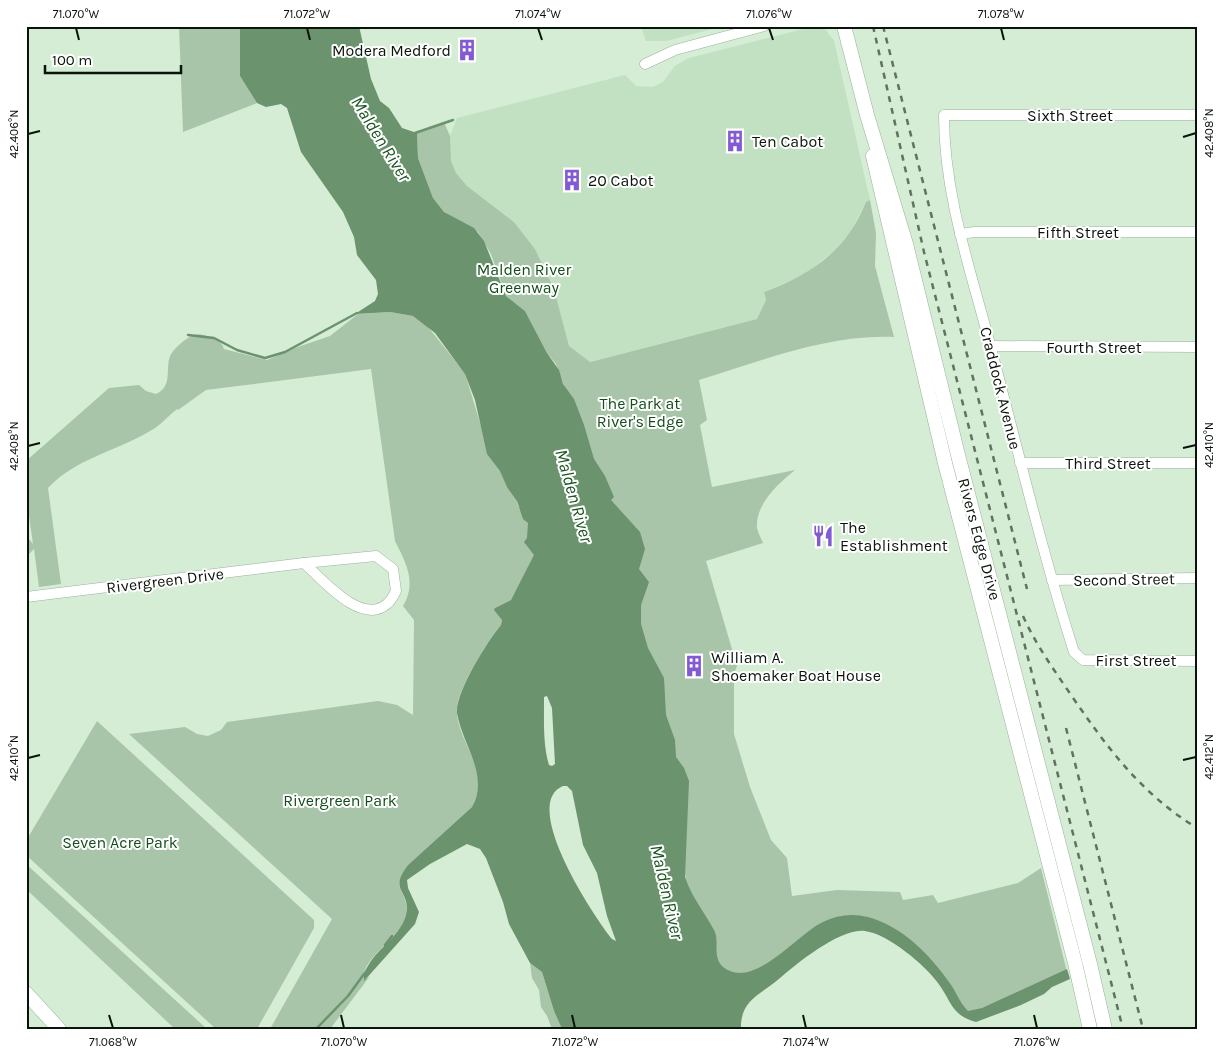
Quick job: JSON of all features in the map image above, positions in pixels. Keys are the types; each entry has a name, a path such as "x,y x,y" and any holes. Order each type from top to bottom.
{"main road":[{"name":"Rivers Edge Drive","path":"844,26 867,114 906,244 1105,1029"},
{"name":"Rivers Edge Drive","path":"867,114 879,185 941,445 1075,963 1090,1029"},
{"path":"26,993 59,1029"}],"street":[{"path":"645,64 675,50 764,26"},
{"name":"Sixth Street","path":"944,115 1197,115"},
{"name":"Craddock Avenue","path":"944,115 946,164 960,234 1052,580 1077,657"},
{"name":"Fifth Street","path":"960,234 975,232 1197,232"},
{"name":"Fourth Street","path":"991,346 1197,347"},
{"name":"Third Street","path":"1020,463 1197,463"},
{"name":"Rivergreen Drive","path":"26,597 304,563 376,556 393,569 396,591 387,604 371,610 355,608 304,563"},
{"name":"Second Street","path":"1052,580 1197,578"},
{"name":"First Street","path":"1077,657 1083,660 1197,660"}],"shaded area":[{"path":"641,26 724,26 666,41 646,41"},
{"path":"815,26 826,30 834,41 870,200 866,202 850,232 836,249 807,273 764,292 766,300 757,319 589,362 569,346 554,289 535,249 514,222 467,186 456,173 451,161 449,148 450,136 457,118 625,75 636,86 653,87 663,82 675,66 689,58"}],"green space":[{"path":"179,26 240,26 240,76 257,103 183,132"},
{"name":"The Park at River's Edge","path":"444,122 450,136 451,161 456,173 467,186 514,222 535,249 554,289 569,346 590,362 757,319 766,300 764,292 797,277 826,259 848,234 866,202 870,200 876,233 875,266 894,337 869,337 820,344 771,357 699,380 707,420 700,425 712,487 795,470 769,495 760,511 757,519 757,528 763,543 706,561 737,666 734,674 734,734 750,787 771,840 787,858 792,896 837,890 900,892 903,900 933,895 938,903 1018,883 1041,868 1067,972 966,1015 948,983 869,920 752,974 730,973 720,967 687,892 673,758 637,624 636,569 591,461 556,364 547,353 525,311 506,296 491,254 478,232 444,212 433,198 418,158 417,133"},
{"name":"Rivergreen Park","path":"390,312 413,316 424,322 465,373 486,443 515,493 518,506 529,522 538,551 511,600 495,608 502,620 501,625 475,664 459,699 457,707 458,719 476,768 478,780 477,793 472,807 408,865 402,874 399,886 406,902 405,918 396,933 369,963 363,979 370,976 330,1029 270,1029 332,919 129,734 185,727 197,734 208,736 221,730 227,722 378,701 397,705 413,715 414,620 403,606 410,581 403,557 395,541 371,369 206,390 177,409 154,429 71,469 48,488 61,584 39,587 34,549 26,557 26,535 33,544 28,509 26,516 26,461 109,388 139,385 146,391 156,394 161,391 167,382 170,356 180,344 196,334 218,340 224,349 267,360 330,336 358,314"},
{"name":"Seven Acre Park","path":"97,721 314,920 314,928 257,1029 216,1029 26,855 26,841"},
{"path":"26,864 207,1029 175,1029 26,889"},
{"path":"530,963 542,972 554,1011 562,1029 552,1029 541,1007 539,990 532,978"}],"water":[{"name":"Malden River","path":"240,26 359,26 371,79 380,101 389,108 402,128 417,133 418,158 433,198 444,212 474,228 484,241 506,296 525,311 547,353 559,370 563,384 574,399 594,459 605,476 614,497 611,500 640,532 645,549 639,569 649,582 641,605 641,624 648,648 664,678 666,715 675,740 676,757 684,768 689,781 685,877 716,934 717,958 722,966 734,972 747,972 761,967 823,922 839,916 856,915 868,917 893,927 914,943 933,961 968,1011 982,1008 1067,969 1070,979 1021,1005 976,1022 961,1016 957,1012 938,983 905,951 874,933 855,931 820,947 753,999 744,1011 741,1029 562,1029 554,1011 542,972 530,963 509,924 503,902 486,858 480,849 467,844 430,864 407,880 408,888 419,912 415,924 364,981 363,974 370,963 399,930 405,918 406,902 400,887 402,874 408,865 472,807 477,795 476,772 460,725 457,713 458,704 473,667 501,625 502,620 494,610 495,608 511,600 534,555 524,542 527,538 528,523 523,519 517,501 507,487 500,471 487,454 475,400 465,374 435,333 413,316 390,312 355,314 375,301 378,294 376,280 357,255 354,237 343,212 301,152 287,108 281,104 266,107 257,103 240,76","holes":["547,696 552,708 555,764 552,766 549,765 545,742 544,697","563,786 567,786 572,791 583,845 597,873 607,916 616,941 612,939 603,927 577,886 555,837 550,815 552,797"]}],"waterway":[{"path":"415,133 453,120"},
{"path":"188,335 214,338 237,350 265,358 285,352 357,313"},
{"path":"385,945 392,936"},
{"path":"316,1029 348,996 364,974"}],"railway":[{"path":"873,26 924,252 1123,1029"},
{"path":"883,26 1027,589"},
{"path":"1023,616 1050,664 1111,750 1158,800 1197,828"},
{"path":"1066,728 1143,1029"}],"place":[{"name":"Modera Medford","path":"467,50"},
{"name":"Ten Cabot","path":"735,141"},
{"name":"20 Cabot","path":"572,180"},
{"name":"The Establishment","path":"823,536"},
{"name":"William A. Shoemaker Boat House","path":"694,666"}],"park label":[{"name":"Malden River Greenway","path":"524,278"}]}
